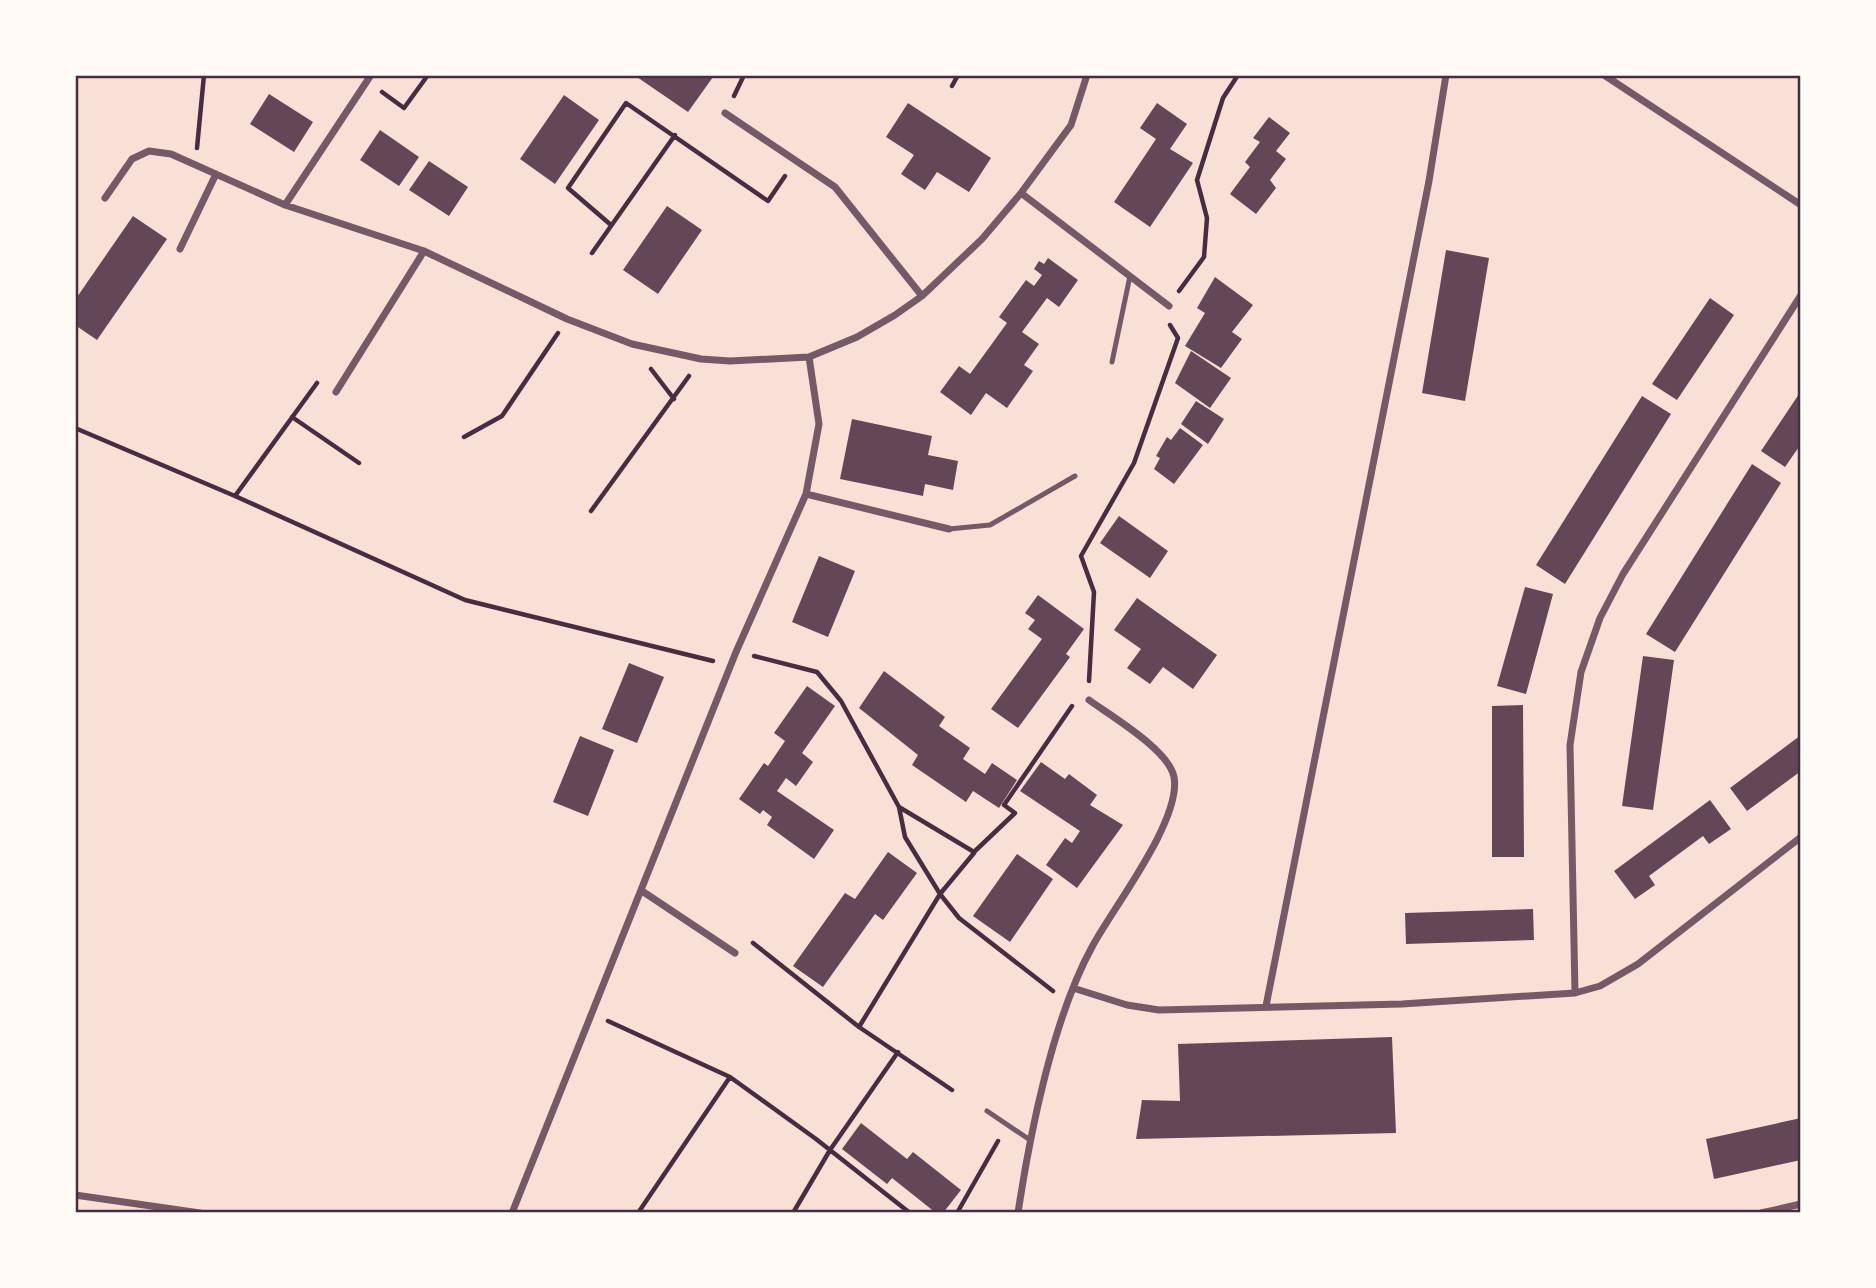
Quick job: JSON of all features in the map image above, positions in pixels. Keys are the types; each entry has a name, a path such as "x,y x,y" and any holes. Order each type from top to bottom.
{"street":[{"path":"105,198 132,159 149,151 171,153 285,205 424,251 567,319 632,344 701,359 730,361 809,356 857,337 922,296 982,239 1021,194 1071,125 1087,75"},
{"path":"1266,1006 1429,181 1446,75"},
{"path":"1604,75 1801,205"},
{"path":"285,205 369,78"},
{"path":"725,113 835,187 922,296"},
{"path":"180,249 215,174"},
{"path":"1021,194 1169,306"},
{"path":"336,391 424,251"},
{"path":"1575,993 1570,745 1581,672 1600,618 1623,573 1801,295"},
{"path":"512,1213 736,652 806,494 819,424 809,356"},
{"path":"806,494 949,529"},
{"path":"1018,1213 1030,1140 1067,1002 1092,947 1153,847 1173,799 1174,777 1166,758 1089,700"},
{"path":"1073,988 1127,1005 1159,1010 1402,1004 1575,993 1600,986 1638,964 1801,837"},
{"path":"642,891 735,953"},
{"path":"75,1195 200,1213"},
{"path":"1761,1213 1801,1204"}],"lane":[{"path":"1112,362 1130,275"},
{"path":"949,529 990,525 1075,476"},
{"path":"987,1111 1030,1140"}],"path":[{"path":"197,166 204,75"},
{"path":"369,78 404,108 428,75"},
{"path":"952,86 958,75"},
{"path":"1085,687 1090,680 1094,592 1081,556 1134,463 1178,338 1170,329 1169,306 1204,257 1208,218 1197,180 1223,98 1238,75"},
{"path":"611,225 568,188 626,103 768,201 795,161"},
{"path":"592,253 675,135"},
{"path":"464,437 502,416 567,319"},
{"path":"632,344 674,399"},
{"path":"591,511 701,359"},
{"path":"234,496 318,382 336,391"},
{"path":"292,418 359,463"},
{"path":"75,428 465,600 731,666"},
{"path":"736,652 817,672 841,701 899,807 905,837 958,918 1067,1002"},
{"path":"859,1027 940,894 974,852 1015,813 1004,805 1073,705"},
{"path":"899,807 974,852"},
{"path":"746,937 859,1027 952,1090"},
{"path":"593,1015 730,1077 910,1213"},
{"path":"793,1213 830,1150 898,1052"},
{"path":"638,1213 730,1077"},
{"path":"957,1213 1008,1125"}],"building":[{"path":"634,75 710,75 713,77 688,112"},
{"path":"269,94 313,122 294,152 250,124"},
{"path":"564,95 599,120 555,184 520,159"},
{"path":"908,103 991,158 969,192 937,172 925,190 901,174 914,155 886,137"},
{"path":"1157,103 1187,124 1170,149 1193,163 1150,227 1114,202 1156,139 1140,128"},
{"path":"1269,117 1290,133 1276,151 1286,159 1270,180 1276,188 1256,214 1230,194 1250,167 1245,162 1260,142 1253,138"},
{"path":"380,130 419,157 399,186 360,160"},
{"path":"429,161 468,187 449,216 409,190"},
{"path":"667,206 702,230 658,294 623,270"},
{"path":"133,216 167,239 97,340 75,325 75,300"},
{"path":"1446,250 1489,258 1465,401 1422,393"},
{"path":"1048,258 1078,280 1059,307 1047,298 1022,332 1039,344 1024,365 1033,371 1007,408 986,393 971,415 940,392 959,366 970,374 1007,323 999,317 1026,280 1034,286 1042,275 1034,269 1039,261 1044,264"},
{"path":"1215,277 1253,305 1232,332 1242,339 1221,368 1185,346 1205,313 1197,308"},
{"path":"1710,298 1734,315 1677,400 1652,384"},
{"path":"1191,351 1231,378 1210,408 1175,383"},
{"path":"1801,391 1801,444 1785,467 1761,451"},
{"path":"1642,396 1671,414 1565,584 1536,565"},
{"path":"1196,401 1224,419 1208,444 1181,424"},
{"path":"852,419 932,436 928,455 958,461 953,490 925,484 923,496 840,479"},
{"path":"1180,428 1203,445 1174,484 1154,469 1160,458 1156,456 1167,437 1171,440"},
{"path":"1752,464 1781,483 1675,652 1646,634"},
{"path":"1119,516 1168,551 1150,578 1100,543"},
{"path":"819,556 855,571 828,637 792,622"},
{"path":"1525,587 1553,594 1526,694 1497,686"},
{"path":"1038,595 1084,629 1066,654 1070,657 1018,728 991,709 1042,639 1028,629 1035,620 1025,613"},
{"path":"1137,598 1217,655 1193,689 1163,667 1150,684 1127,668 1141,649 1114,630"},
{"path":"1643,656 1674,660 1653,810 1622,806"},
{"path":"629,663 664,677 637,743 602,729"},
{"path":"884,671 945,717 939,726 970,748 963,759 985,774 992,763 1017,780 999,808 973,791 966,802 912,765 918,755 859,708"},
{"path":"807,686 835,706 802,753 813,762 796,786 786,778 777,791 834,830 814,859 767,825 772,817 763,810 760,814 739,799 764,763 768,766 785,741 774,733"},
{"path":"1523,705 1524,857 1492,857 1492,706"},
{"path":"1801,735 1801,771 1747,811 1730,788"},
{"path":"580,736 614,750 588,816 553,802"},
{"path":"1041,762 1065,779 1069,774 1097,795 1090,805 1123,825 1077,888 1046,865 1065,838 1072,843 1080,831 1020,791"},
{"path":"1710,800 1731,829 1709,844 1703,836 1649,876 1655,885 1635,899 1614,871"},
{"path":"888,852 917,873 883,920 875,914 823,987 793,966 845,893 855,899"},
{"path":"1017,854 1053,879 1010,942 973,916"},
{"path":"1533,909 1534,940 1406,944 1405,913"},
{"path":"1392,1037 1396,1133 1136,1139 1142,1100 1180,1101 1178,1044"},
{"path":"1801,1118 1801,1160 1714,1179 1706,1139"},
{"path":"861,1123 907,1159 913,1152 961,1190 943,1213 936,1213 892,1178 887,1184 842,1149"}]}
